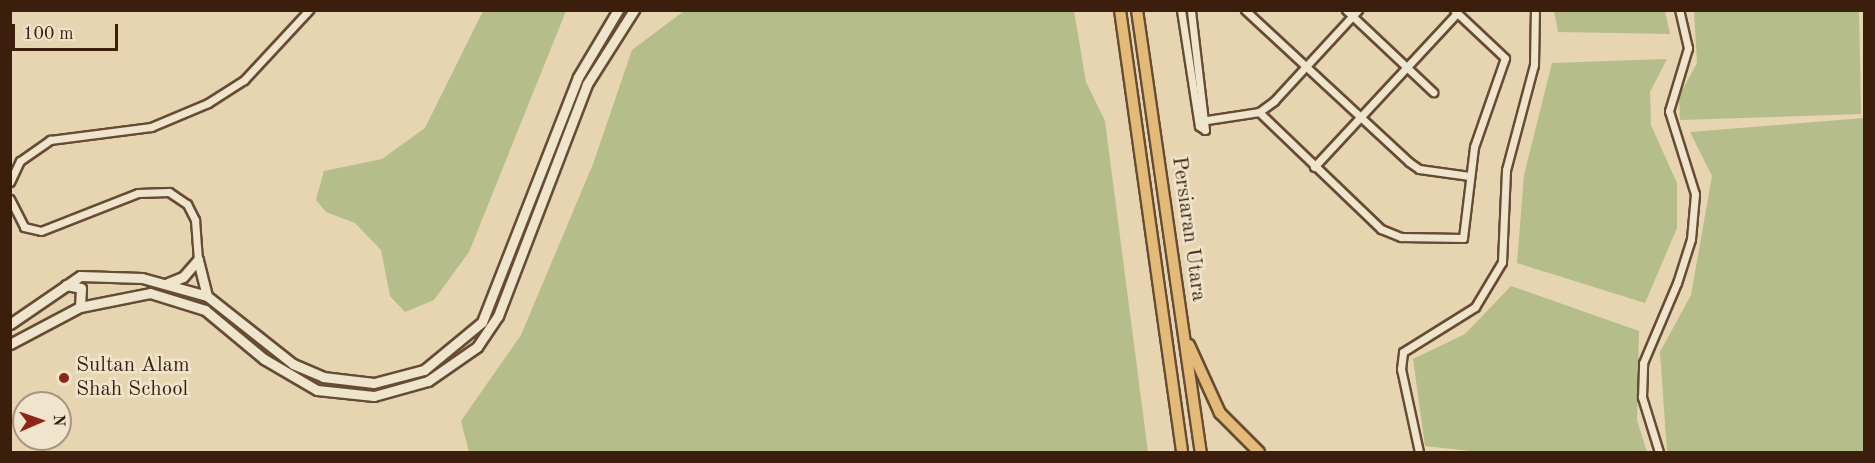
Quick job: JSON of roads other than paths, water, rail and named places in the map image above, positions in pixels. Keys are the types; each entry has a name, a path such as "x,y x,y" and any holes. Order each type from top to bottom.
{"main road":[{"name":"Persiaran Utara","path":"1120,10 1182,453"},
{"name":"Persiaran Utara","path":"1137,10 1201,453"},
{"path":"1182,325 1220,414 1259,453"}],"street":[{"path":"10,182 20,161 50,140 152,127 208,103 244,81 309,10"},
{"path":"10,324 65,285 88,275 166,284 207,296 293,364 337,381 398,380 443,359 482,322 578,77 618,10"},
{"path":"10,344 80,307 150,293 205,310 291,378 333,394 382,395 428,381 477,347 498,316 587,84 634,10"},
{"path":"1181,10 1200,129 1207,128 1207,120 1191,10"},
{"path":"1245,10 1359,118 1419,169 1470,176"},
{"path":"1346,10 1355,14 1433,92"},
{"path":"1419,453 1401,369 1403,352 1475,307 1502,262 1506,170 1534,65 1535,10"},
{"path":"1659,453 1642,397 1643,363 1677,283 1691,238 1695,194 1669,111 1688,48 1679,10"},
{"path":"1259,112 1314,167 1381,229 1401,237 1456,241 1467,231 1474,147 1504,64 1501,53 1455,12 1407,68 1314,167"},
{"path":"1207,120 1259,112 1355,14"},
{"path":"10,199 24,227 41,231 138,193 169,192 187,204 195,220 198,260 207,296"},
{"path":"166,284 183,277 198,260"},
{"path":"65,285 81,288 80,307"}],"place":[{"name":"Sultan Alam Shah School","path":"64,378"}]}
